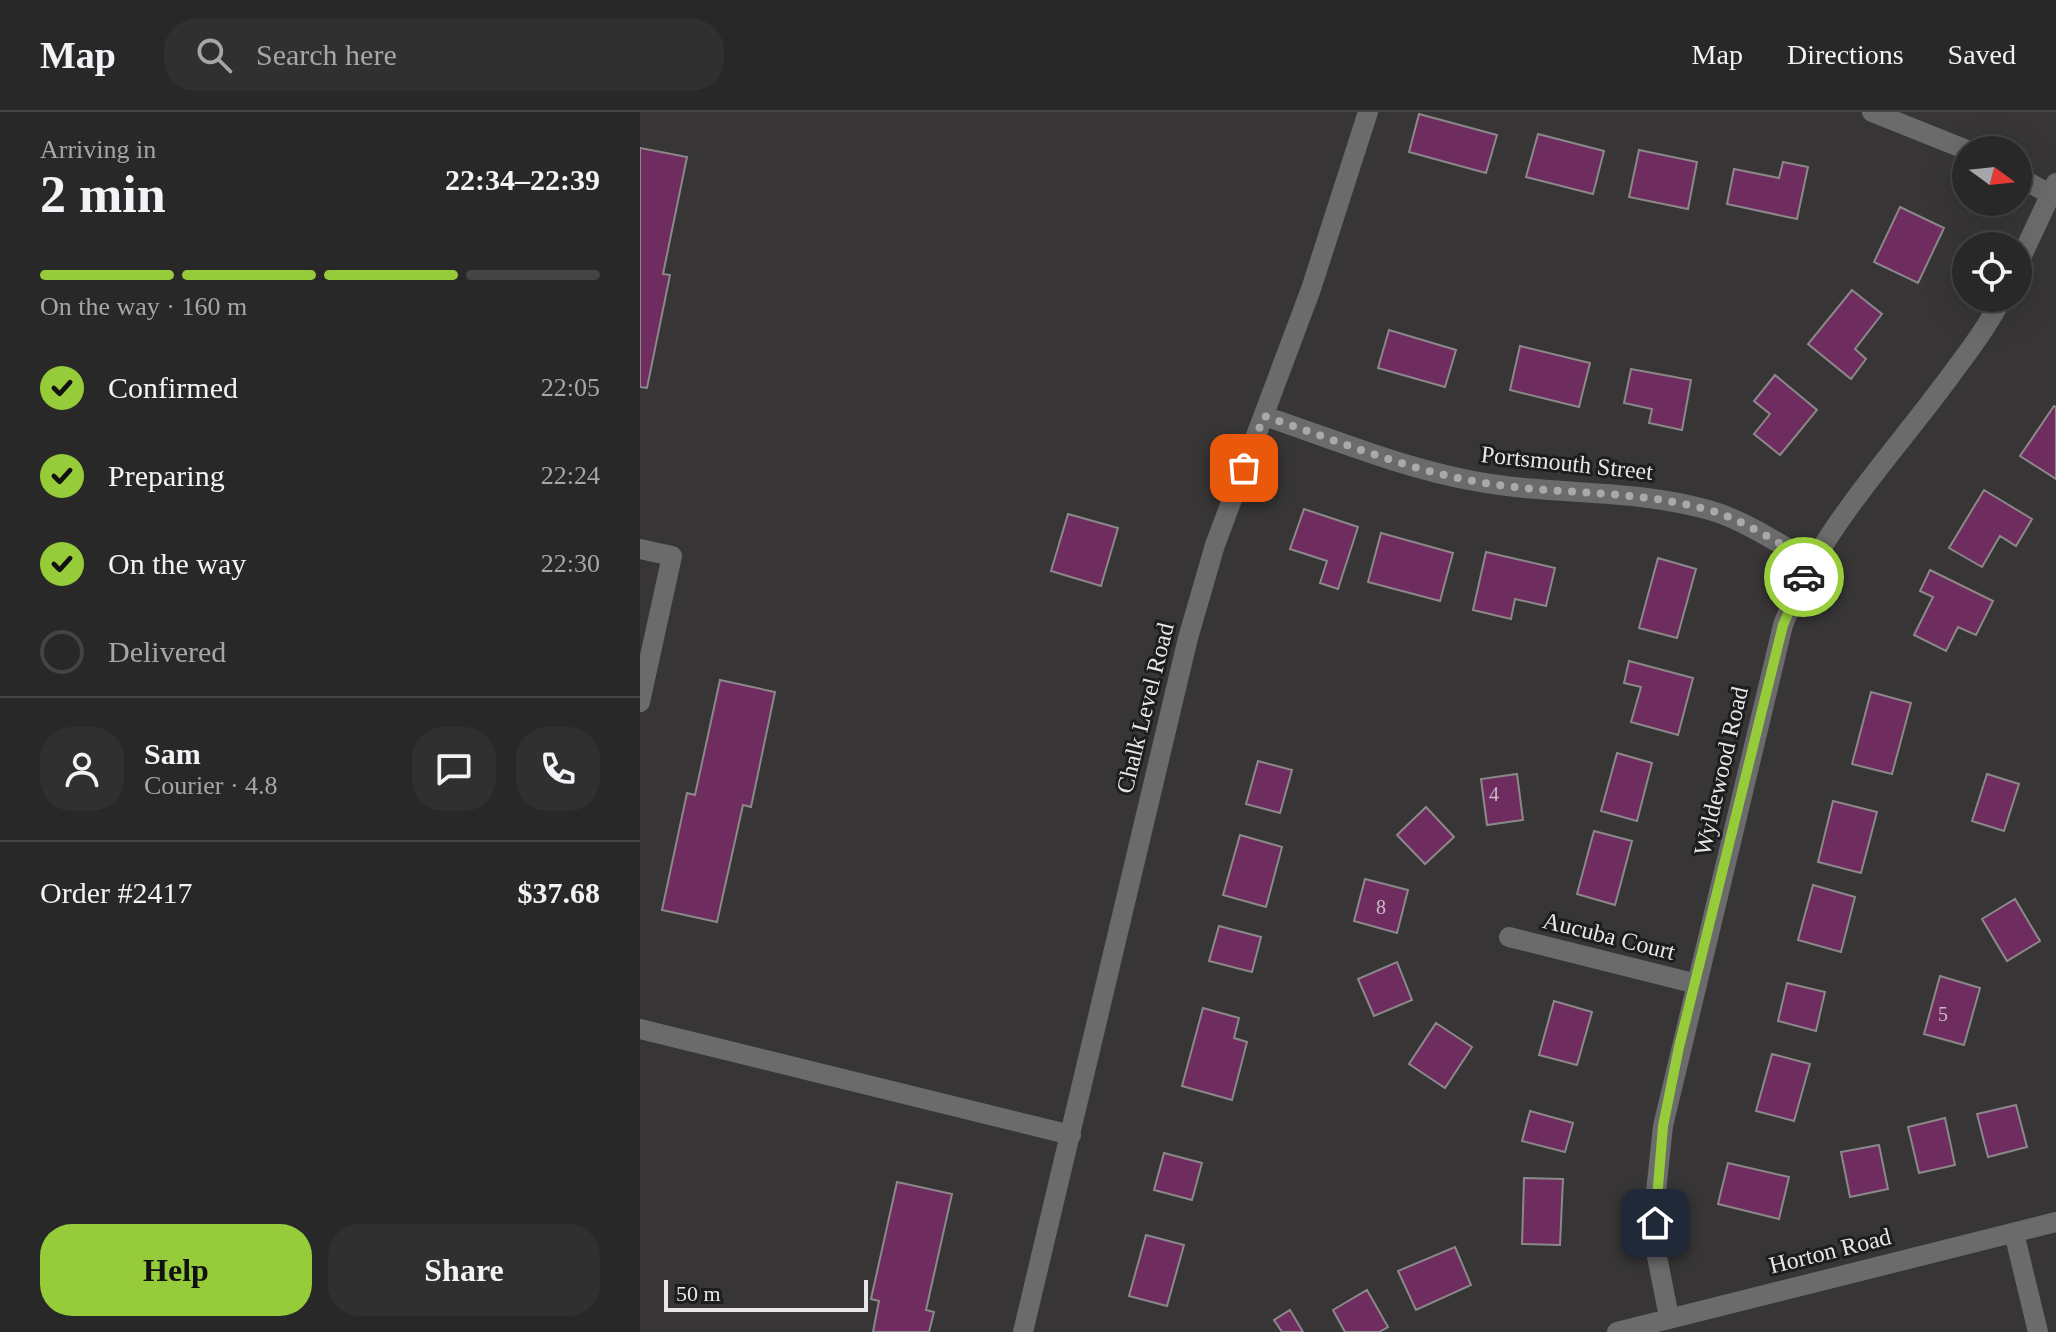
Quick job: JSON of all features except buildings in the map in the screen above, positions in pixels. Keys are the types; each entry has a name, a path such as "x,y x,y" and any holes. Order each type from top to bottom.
{"street":[{"name":"Chalk Level Road","path":"1023,1332 1188,638 1215,545 1311,289 1368,112"},
{"path":"1872,112 1952,144"},
{"path":"2032,182 2054,191 2032,236"},
{"name":"Wyldewood Road","path":"1669,1317 1655,1246 1655,1201 1663,1126 1783,625 1812,563 1977,339 1993,312"},
{"name":"Portsmouth Street","path":"1264,416 1419,468 1473,481 1519,488 1617,492 1713,511 1812,563"},
{"path":"640,549 672,556 640,702"},
{"name":"Aucuba Court","path":"1509,937 1697,984"},
{"path":"640,1029 1071,1135"},
{"name":"Horton Road","path":"1617,1332 2056,1222"},
{"path":"2014,1233 2038,1332"}],"way so far":[{"path":"1244,468 1264,416 1419,468 1473,481 1519,488 1617,492 1713,511 1812,563 1804,577"}],"route":[{"path":"1655,1223 1663,1126 1679,1047 1697,984 1783,625 1804,577"}]}
